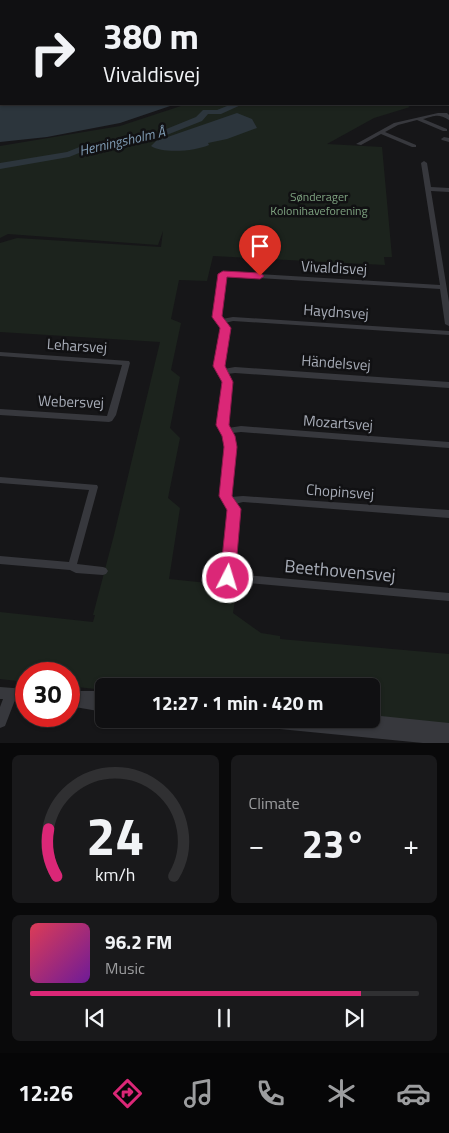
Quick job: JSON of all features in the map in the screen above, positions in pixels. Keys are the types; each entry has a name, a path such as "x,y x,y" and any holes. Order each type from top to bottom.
{"street":[{"path":"359,144 396,124 442,114 447,115 449,118"},
{"path":"418,119 445,130"},
{"path":"380,132 414,146"},
{"path":"366,140 375,144"},
{"path":"424,163 449,324"},
{"path":"429,189 449,190"},
{"path":"440,266 449,266"},
{"name":"Vivaldisvej","path":"220,321 217,317 223,274 443,287"},
{"name":"Haydnsvej","path":"220,321 233,319 449,333"},
{"path":"220,321 225,328 219,366 228,382 222,425 226,431 230,447 225,496 228,501"},
{"name":"Leharsvej","path":"0,354 126,363 119,388"},
{"name":"Händelsvej","path":"222,372 235,370 449,385"},
{"name":"Webersvej","path":"0,412 109,419 112,415 119,388"},
{"name":"Mozartsvej","path":"226,431 241,430 449,445"},
{"path":"0,480 94,486 72,566"},
{"name":"Chopinsvej","path":"228,501 243,499 449,514"},
{"name":"Beethovensvej","path":"228,501 234,509 228,578 449,597"},
{"path":"0,560 72,566 76,569 103,571"},
{"path":"0,722 6,693"},
{"path":"80,698 95,698"},
{"path":"80,701 95,704"},
{"path":"380,722 449,729"},
{"path":"333,728 449,739"}],"green space":[{"name":"Sønderager Kolonihaveforening","path":"184,105 407,105 410,107 374,118 327,144 382,147 392,257 384,257 385,265 213,256 207,281 179,280 171,319 181,323 171,370 180,377 170,428 180,438 168,498 180,508 169,579 237,586 233,613 261,633 280,636 280,639 449,654 449,724 380,718 380,678 95,678 95,689 80,687 80,662 15,662 15,681 0,679 0,612 93,622 95,615 93,615 160,342 0,332 0,243 17,238 161,247 163,231 158,245 8,234 0,238 0,146 120,126"}],"shaded area":[{"path":"0,105 173,105 120,123 47,137 0,142"},
{"path":"237,113 252,119 257,128 227,139 208,143 209,145 196,149 171,151 151,146 156,141"}],"waterway":[{"name":"Herningsholm Å","path":"0,166 69,154 82,149 114,145 126,139 156,136 199,119 206,112 218,112 236,105"}],"route":[{"path":"228,578 234,509 225,496 230,447 229,436 222,425 228,382 219,366 225,328 217,317 223,274 260,276"}]}
